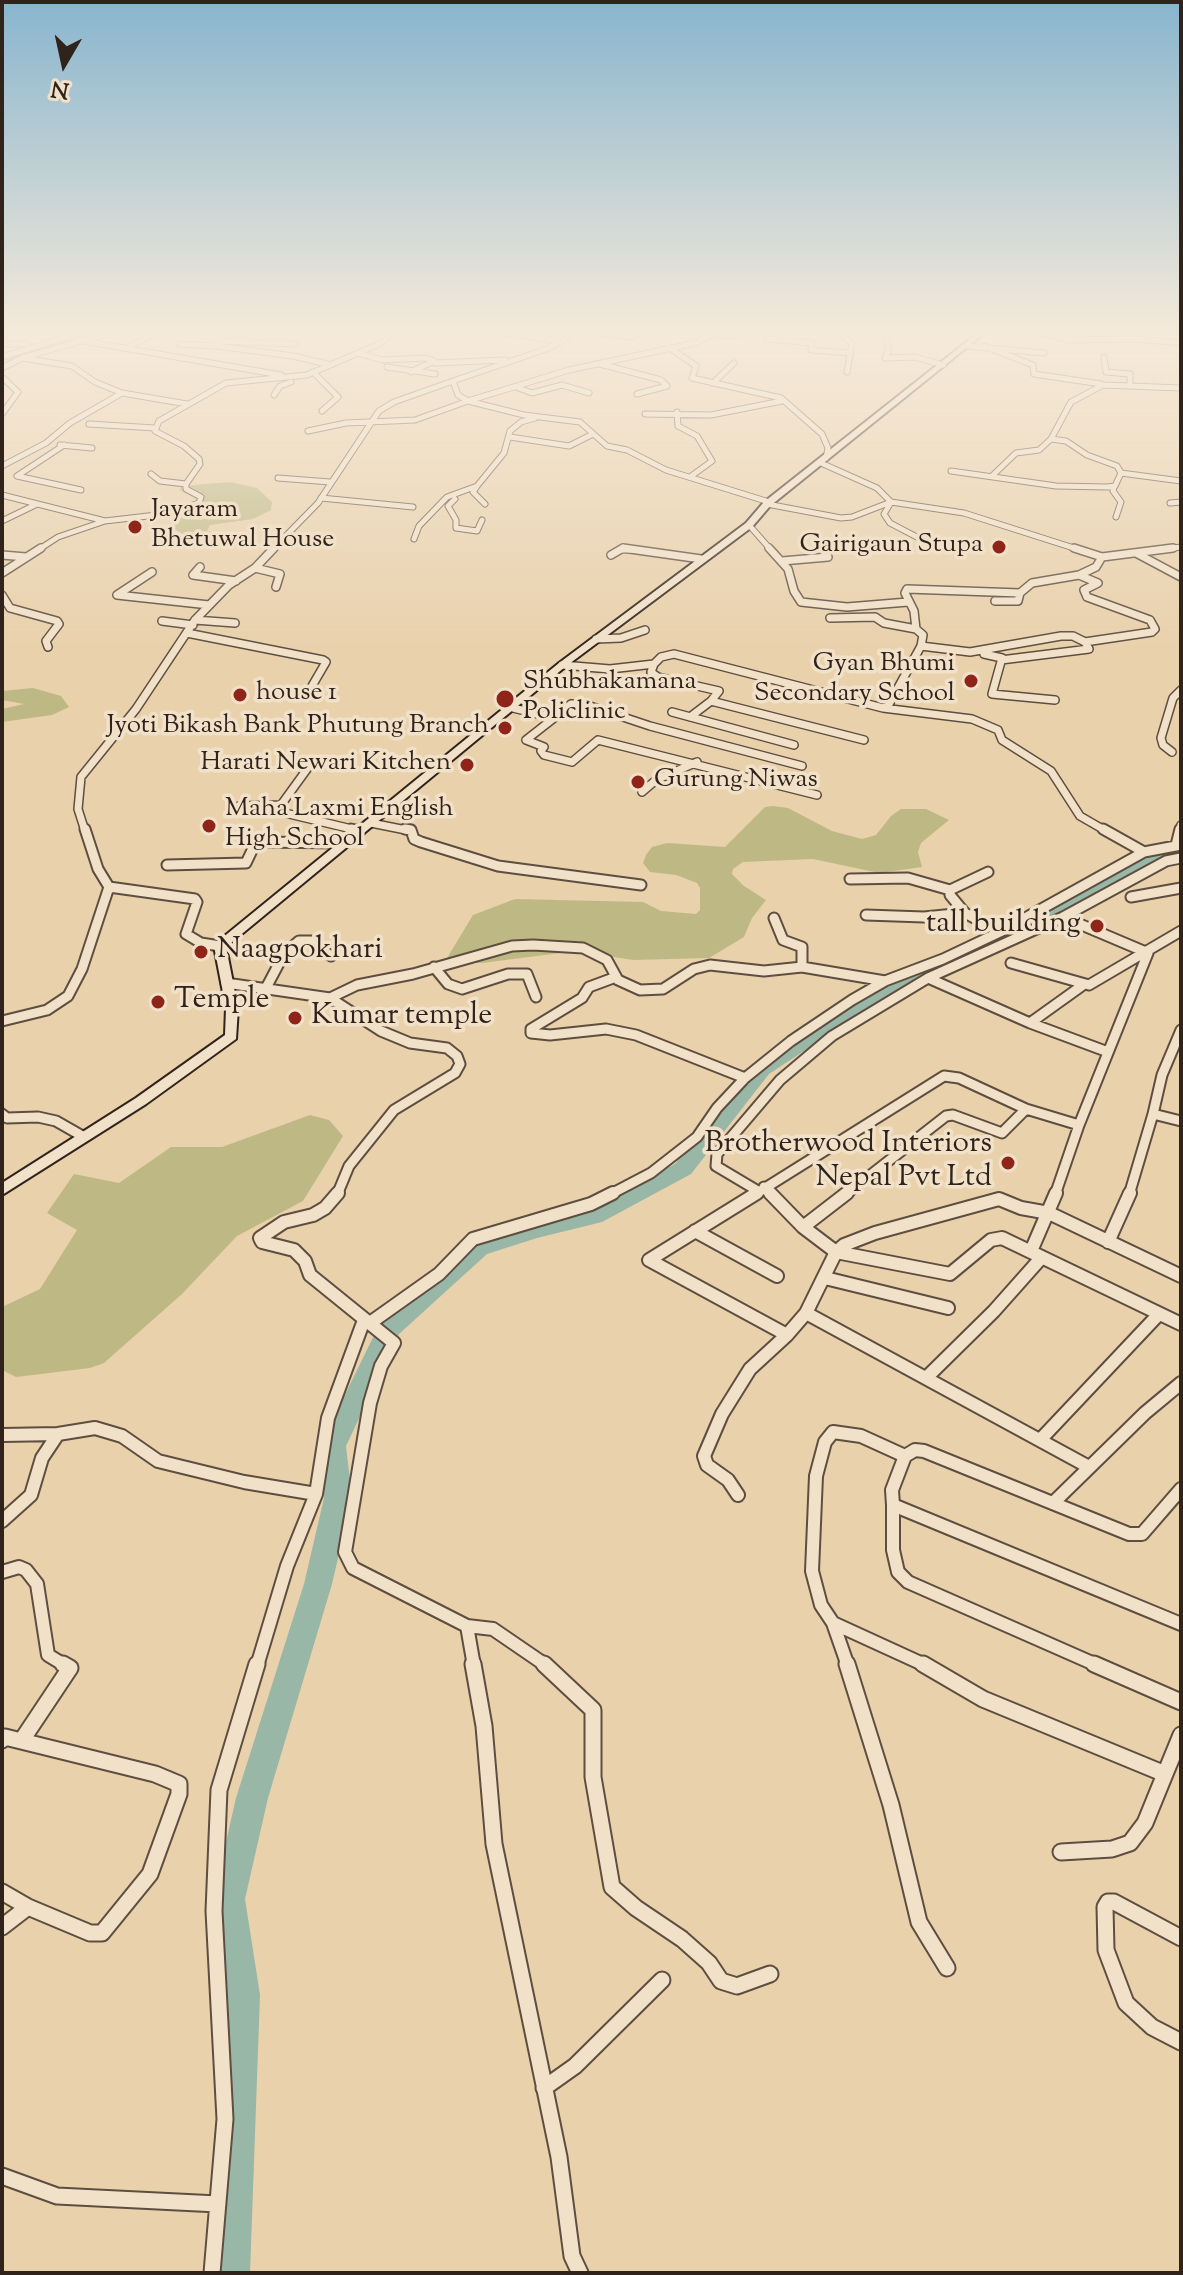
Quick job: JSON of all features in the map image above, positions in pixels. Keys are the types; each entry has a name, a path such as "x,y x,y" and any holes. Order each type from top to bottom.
{"street":[{"path":"2,466 52,438"},
{"path":"2,573 58,537 105,521 165,514 202,501 201,497 186,489 186,484 200,464 199,459 184,446 166,438"},
{"path":"2,1021 47,1010 68,996 82,969 109,887 98,869 78,809 81,777 136,709 194,622 236,581 255,568 321,498 363,438"},
{"path":"485,504 473,492 504,453 510,438"},
{"path":"518,438 569,446 585,438"},
{"path":"596,438 666,470 768,503 841,518 852,517 891,502 964,513 1102,557 1181,547"},
{"path":"690,477 712,461 697,438"},
{"path":"823,461 828,448 824,438"},
{"path":"109,887 195,899 197,902 186,934 201,943 220,946 562,665 749,525 768,503 852,438"},
{"path":"992,476 1016,453 1039,450 1051,439 1066,441 1087,455 1117,466 1121,473"},
{"path":"46,443 92,448"},
{"path":"64,445 17,476 81,490"},
{"path":"823,461 877,488 891,502"},
{"path":"951,471 1056,486 1114,487"},
{"path":"1121,473 1181,481"},
{"path":"1116,517 1121,502 1113,491 1121,473"},
{"path":"151,474 160,481 186,484"},
{"path":"278,478 330,482"},
{"path":"414,539 419,526 447,497 477,486"},
{"path":"458,494 448,506 456,520 456,528 477,531 482,520"},
{"path":"2,495 105,521"},
{"path":"321,498 413,507"},
{"path":"2,504 13,499"},
{"path":"891,502 884,514 890,523 934,546"},
{"path":"1170,503 1181,502"},
{"path":"2,521 35,505"},
{"path":"749,525 782,561 801,602 847,607 908,602"},
{"path":"611,555 623,548 701,559"},
{"path":"1136,553 1181,577"},
{"path":"2,555 26,557"},
{"path":"782,561 828,557"},
{"path":"995,601 1018,601 1020,593 1032,583 1079,575 1096,567 1102,557"},
{"path":"200,567 193,575 236,581"},
{"path":"255,568 280,574 276,587"},
{"path":"152,572 117,595 209,605"},
{"path":"970,652 1061,636 1073,636 1085,642 1145,635 1155,629 1150,620 1142,616 1087,597 1084,590 1098,583 1079,575"},
{"path":"916,629 907,589 1020,593"},
{"path":"2,595 10,608 57,621 59,624 46,641 48,647"},
{"path":"830,618 875,617 902,629 916,629 923,635 921,646 888,706 883,708"},
{"path":"162,621 235,623"},
{"path":"596,639 621,638 645,630"},
{"path":"187,633 323,660 326,662 312,686"},
{"path":"1001,660 1089,649 1085,642"},
{"path":"921,646 998,655 1001,660 992,694 1055,700"},
{"path":"690,717 720,692 658,677 651,672 661,657 674,654 883,708 987,724 998,730 1002,740 1018,753 1051,771 1080,816 1144,852"},
{"path":"562,665 610,669 654,664"},
{"path":"1172,752 1163,745 1161,738 1173,698 1181,690"},
{"path":"711,701 864,740"},
{"path":"802,766 650,726 584,704 571,704 526,740 544,747 541,751 544,755 572,762 598,740 697,762 817,795"},
{"path":"513,708 554,718"},
{"path":"672,712 794,745"},
{"path":"642,792 656,780 697,762"},
{"path":"281,805 310,765"},
{"path":"281,805 285,813 360,831"},
{"path":"239,806 281,805"},
{"path":"371,823 411,830 414,839 421,842 498,866 641,885"},
{"path":"212,2273 225,2119 214,1911 219,1790 287,1566 316,1494 328,1418 367,1322 439,1274 473,1239 591,1204 651,1173 697,1137 717,1108 745,1078 791,1041 885,981 943,959 1000,932 1144,852 1179,845 1181,825"},
{"path":"167,865 246,863 256,842 344,843"},
{"path":"1181,858 1166,861 1096,901 928,978 814,1048 780,1080 717,1154 716,1166 761,1189 836,1252 950,1274 995,1238 1002,1238 1181,1324"},
{"path":"950,890 988,872"},
{"path":"850,879 908,878 950,890 965,913 1000,932"},
{"path":"1131,897 1181,888"},
{"path":"866,915 924,917 965,913"},
{"path":"1063,917 1148,953"},
{"path":"774,918 783,940 802,947 802,967"},
{"path":"1011,963 1089,985 1181,931"},
{"path":"266,988 284,954 299,941 311,941 331,956"},
{"path":"330,998 357,985 512,946 533,945 583,948 607,960 616,977 629,987 655,992 702,966 764,971 802,967 885,981"},
{"path":"2,1190 231,1036 232,1008 220,946"},
{"path":"926,1378 994,1311 1036,1254 1079,1125 1148,953"},
{"path":"434,967 448,984 462,989 508,974 527,974 536,997"},
{"path":"616,977 589,987 582,998 531,1029 531,1033 550,1035 606,1029 636,1035 745,1078"},
{"path":"928,978 1030,1023 1108,1052"},
{"path":"226,983 330,998 381,1031 410,1043 447,1048 457,1056 460,1064 455,1073 394,1110 349,1166 336,1197 325,1208 313,1215 284,1222 260,1238 262,1242 294,1250 305,1261 310,1275 394,1343 381,1366 370,1403 345,1552 348,1561 353,1568 467,1626 493,1629 555,1672 593,1710 593,1777 612,1887 636,1908 682,1939 709,1963 721,1981 737,1986 770,1974"},
{"path":"1030,1023 1083,985"},
{"path":"1108,1242 1136,1180 1162,1075 1180,1035"},
{"path":"787,1335 649,1260 944,1076 959,1078 1026,1109 1079,1125"},
{"path":"803,1227 946,1116 953,1115 1002,1133 1026,1109"},
{"path":"2,1114 7,1118 38,1117 56,1121 84,1137"},
{"path":"1153,1114 1181,1121"},
{"path":"738,1495 728,1480 707,1465 704,1456 722,1414 750,1369 806,1313 836,1252 852,1241 999,1199 1049,1213 1181,1276"},
{"path":"695,1231 777,1276"},
{"path":"825,1278 948,1308"},
{"path":"806,1313 1089,1467"},
{"path":"1040,1440 1159,1314"},
{"path":"1053,1503 1145,1413 1181,1383"},
{"path":"2,1435 58,1434 95,1428 122,1436 158,1461 244,1482 316,1494"},
{"path":"905,1456 861,1436 833,1432 825,1442 816,1476 812,1571 821,1605 833,1623 891,1805 919,1922 947,1968"},
{"path":"2,1521 31,1495 42,1458 58,1434"},
{"path":"1181,1489 1142,1534 1129,1534 924,1451 915,1450 905,1456 892,1490 893,1550 898,1572 908,1582 1181,1702"},
{"path":"893,1505 1181,1624"},
{"path":"2,1572 19,1567 26,1570 37,1584 42,1600 48,1655 70,1668 22,1740"},
{"path":"833,1623 930,1667 983,1699 1165,1774"},
{"path":"467,1626 484,1726 494,1844 559,2157 572,2256 580,2273"},
{"path":"1061,1852 1112,1849 1130,1843 1145,1823 1181,1735"},
{"path":"2,1740 5,1737 22,1740 155,1774 179,1784 179,1794 150,1874 102,1933 90,1933 28,1907 2,1892"},
{"path":"1181,1938 1114,1902 1108,1902 1105,1907 1106,1950 1126,2003 1152,2027 1181,2042"},
{"path":"2,1927 28,1907"},
{"path":"544,2088 575,2066 662,1980"},
{"path":"2,2176 57,2196 218,2204"}],"shaded area":[{"path":"230,482 257,488 272,502 271,510 253,519 210,525 207,531 228,535 214,540 193,540 174,529 175,519 190,514 198,503 179,490 182,486"},
{"path":"33,688 61,696 69,707 52,715 2,722 2,709 24,704 2,700 2,691"},
{"path":"765,807 788,808 832,831 862,839 876,835 901,809 926,809 949,820 921,843 918,852 922,867 879,873 813,859 743,862 733,869 732,874 766,900 752,918 744,937 709,958 633,960 576,951 482,963 453,962 447,958 473,915 515,899 643,902 661,911 696,914 700,910 700,888 697,883 676,875 650,872 643,863 646,855 652,847 667,843 725,847"},
{"path":"310,1115 329,1120 343,1136 303,1201 237,1236 182,1294 104,1363 90,1368 16,1377 2,1370 2,1307 40,1289 77,1230 47,1213 74,1174 119,1183 171,1147 222,1147"}],"waterway":[{"path":"231,2273 243,1995 229,1899 252,1798 318,1584 338,1498 333,1446 389,1329 479,1248 532,1231 594,1217 683,1169 762,1070 888,987 908,981 1052,915 1164,854 1181,854"}],"place":[{"name":"Jayaram Bhetuwal House","path":"135,527"},
{"name":"Gairigaun Stupa","path":"999,547"},
{"name":"Gyan Bhumi Secondary School","path":"971,681"},
{"name":"house 1","path":"240,695"},
{"name":"Shubhakamana Policlinic","path":"505,699"},
{"name":"Jyoti Bikash Bank Phutung Branch","path":"505,728"},
{"name":"Harati Newari Kitchen","path":"467,765"},
{"name":"Gurung Niwas","path":"638,782"},
{"name":"Maha Laxmi English High School","path":"209,826"},
{"name":"tall building","path":"1097,926"},
{"name":"Naagpokhari","path":"201,952"},
{"name":"Temple","path":"158,1002"},
{"name":"Kumar temple","path":"295,1018"},
{"name":"Brotherwood Interiors Nepal Pvt Ltd","path":"1008,1163"}]}
